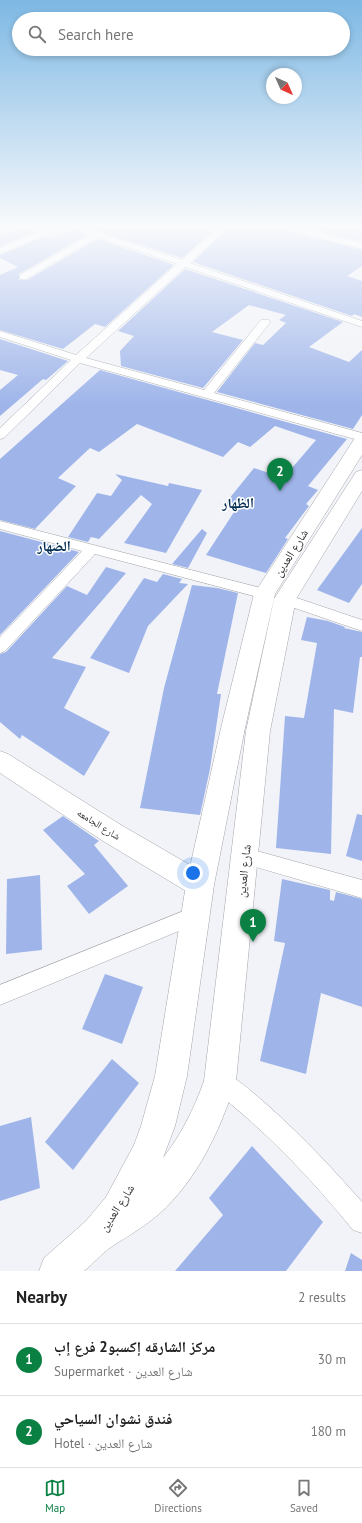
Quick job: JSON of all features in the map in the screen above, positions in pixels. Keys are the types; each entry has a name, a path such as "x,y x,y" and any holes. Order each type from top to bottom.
{"main road":[{"name":"شارع العدين","path":"99,1234 118,1209 134,1182 147,1155 158,1126 171,1076 200,885 233,728 275,597 362,441"},
{"name":"شارع العدين","path":"99,1234 126,1219 149,1200 170,1178 187,1155 201,1131 212,1106 220,1081 246,856 258,731 275,597 362,476"},
{"path":"57,1271 99,1234"}],"street":[{"path":"0,435 78,359 159,287"},
{"path":"256,287 362,324"},
{"path":"207,394 265,322"},
{"path":"0,334 78,359 362,437"},
{"path":"0,525 275,597 362,626"},
{"path":"0,648 92,549"},
{"name":"شارع الجامعه","path":"0,761 112,832 200,885"},
{"path":"246,856 362,889"},
{"path":"0,995 196,915"},
{"path":"220,1081 252,1105 300,1151 361,1217"}],"building":[{"path":"0,287 149,287 105,327 95,324 63,349 0,330"},
{"path":"165,287 240,287 343,322 309,347 349,362 362,350 362,415 353,429 217,392 255,343 263,345 286,323 279,320 286,315 249,305 212,332 243,340 203,388 121,366 120,351 134,336 118,331"},
{"path":"268,287 362,287 362,317 354,314 352,316"},
{"path":"0,339 68,361 46,380 43,379 0,416 0,390 18,375 0,370"},
{"path":"100,370 347,439 308,486 318,490 306,504 309,506 285,538 288,539 266,573 206,555 236,509 224,505 254,468 272,474 280,464 292,468 316,440 275,426 250,447 238,442 223,457 137,424 99,452 90,448 58,478 76,486 35,529 0,520 0,459"},
{"path":"115,474 168,486 169,483 202,490 166,553 124,543 152,504 141,495 99,539 91,537 88,542 68,537 97,493 111,496 122,480"},
{"path":"362,528 362,584 349,603 317,590"},
{"path":"202,529 207,533 188,568 172,564"},
{"path":"0,531 79,552 0,635"},
{"path":"106,567 126,573 52,658 86,667 64,708 110,732 84,776 22,735 20,739 0,722 0,654 6,652 67,586 87,595"},
{"path":"163,574 182,579 179,583 188,584 148,626 129,673 90,658 144,578 157,582"},
{"path":"192,585 217,588 238,593 217,694 221,694 210,769 200,815 140,808 164,688"},
{"path":"307,617 328,621 345,627 344,628 362,632 362,657 360,657 353,713 334,709 331,854 276,848 285,716 304,718 317,643 301,640"},
{"path":"357,814 362,815 362,861 346,856"},
{"path":"63,816 99,841 94,845 128,886 89,914 67,886 85,874 43,830"},
{"path":"40,875 42,950 6,954 7,879"},
{"path":"282,879 330,890 330,900 334,901 336,892 362,899 362,1007 321,993 306,1074 260,1061 285,943 274,941"},
{"path":"105,974 143,987 122,1044 82,1029"},
{"path":"112,1059 139,1083 73,1170 45,1142"},
{"path":"31,1117 40,1188 0,1201 0,1126"},
{"path":"252,1146 323,1222 286,1271 175,1271 223,1215 209,1198"},
{"path":"351,1253 362,1260 362,1271 345,1271"}],"place":[{"name":"فندق نشوان السياحي","path":"280,491"},
{"name":"مركز الشارقه إكسبو2 فرع إب","path":"253,942"}],"district":[{"name":"الظهار","path":"238,503"},
{"name":"الضهار","path":"54,546"}]}
